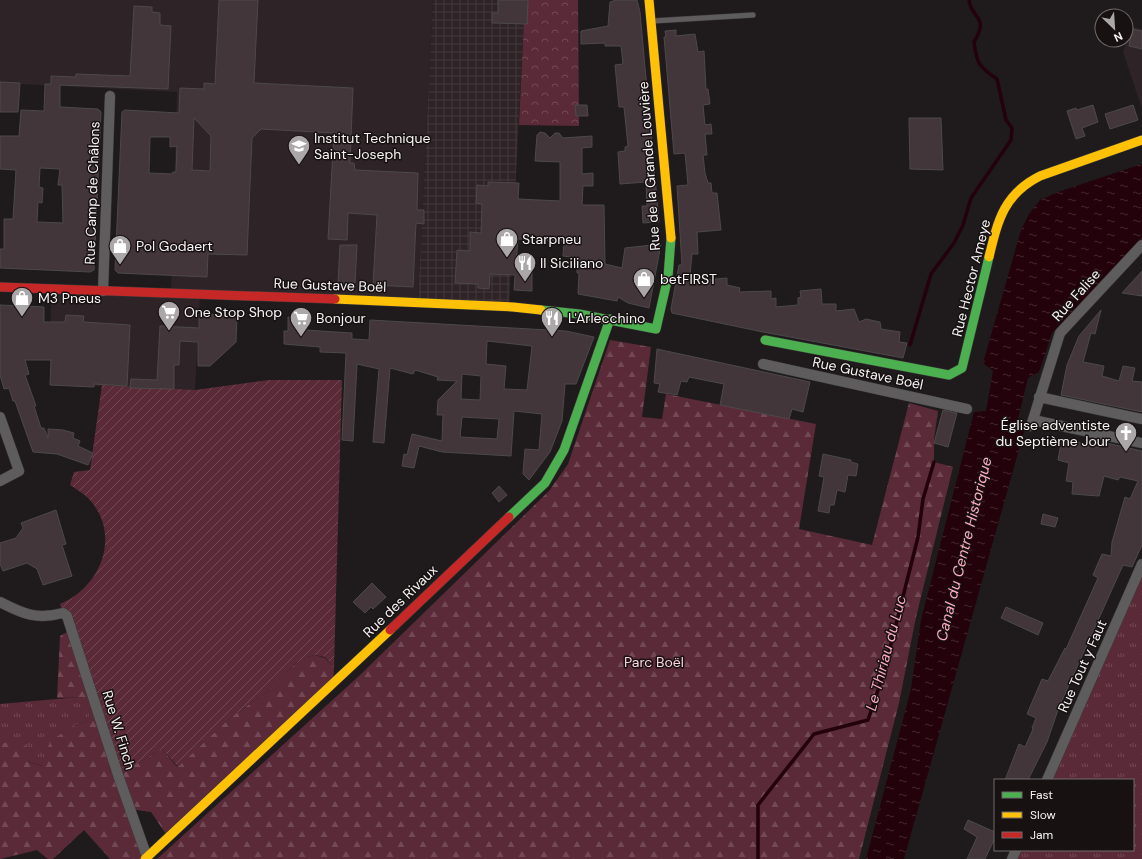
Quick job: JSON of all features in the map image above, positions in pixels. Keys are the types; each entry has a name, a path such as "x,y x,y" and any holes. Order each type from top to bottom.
{"street":[{"name":"Rue de la Grande Louvière","path":"649,0 670,242 668,277 656,329"},
{"name":"Rue Camp de Châlons","path":"103,291 110,96"},
{"name":"Rue Hector Ameye","path":"962,368 997,223 1010,200 1028,182 1040,176 1142,140"},
{"name":"Rue Falise","path":"1142,245 1060,333 1032,423 1142,443"},
{"name":"Rue Gustave Boël","path":"0,287 429,302 513,307 610,319 656,329"},
{"name":"Rue des Rivaux","path":"146,858 333,684 545,483 564,450 610,319"},
{"name":"Rue Gustave Boël","path":"765,340 949,375 962,368"},
{"name":"Rue Gustave Boël","path":"763,364 967,409"},
{"path":"1039,397 1142,419"},
{"path":"0,417 19,471 0,481"},
{"name":"Rue Tout y Faut","path":"1047,779 1142,564"},
{"name":"Rue W. Finch","path":"0,602 16,611 30,615 47,617 63,613 69,620 120,782 146,858"}],"lane":[{"path":"651,21 753,14"}],"shaded area":[{"name":"Institut Technique Saint-Joseph","path":"0,0 433,0 418,302 200,295 195,390 50,384 51,289 171,293 177,92 0,83"},
{"path":"433,0 525,0 509,307 418,302"},
{"path":"1134,27 1142,29 1142,109 1123,52 1124,48 1134,48"}],"green space":[{"path":"525,0 578,0 579,126 519,125"},
{"name":"Parc Boël","path":"610,340 651,347 642,417 662,419 666,394 816,424 799,529 872,545 909,403 938,411 934,439 934,462 953,467 916,617 899,703 859,859 157,859 359,676 549,491 568,464"},
{"path":"269,380 342,380 334,668 325,657 314,655 305,658 295,664 271,689 230,718 178,767 162,749 118,775 60,604 75,596 87,585 96,572 102,558 105,542 104,527 98,512 88,498 70,485 74,472 90,470 102,385 195,390"},
{"path":"1142,564 1142,859 1012,859 1016,851 1134,851 1134,779 1047,779"},
{"path":"69,631 118,775 162,749 177,767 230,718 271,689 295,664 305,658 314,655 325,658 334,668 333,684 166,834 151,812 130,809 145,859 110,859 84,830 53,859 48,859 37,850 0,859 0,744 8,742 26,746 26,761 42,766 50,741 75,725 89,721 91,697 57,698 60,636"},
{"path":"91,696 89,721 75,725 43,766 26,761 0,744 0,704"}],"water":[{"name":"Canal du Centre Historique","path":"1142,164 1142,237 1052,333 1039,372 1028,378 1018,419 1025,428 904,859 866,859 911,689 921,620 974,412 986,411 993,371 983,363 1021,230 1029,214 1040,200 1058,192"}],"building":[{"path":"219,0 258,0 254,83 353,88 350,163 354,163 355,170 418,173 417,210 424,210 424,224 416,223 413,287 373,285 377,215 348,213 347,240 328,239 334,133 261,129 252,138 247,255 208,254 207,277 118,273 115,270 122,112 125,110 179,113 180,88 204,89 204,83 215,84","holes":["194,118 211,136 210,171 192,170","150,137 170,137 170,147 177,146 176,172 173,172 172,174 149,173"]},
{"path":"498,0 528,0 527,24 492,23 492,13 498,13"},
{"path":"616,0 637,0 640,12 659,222 643,223 642,206 647,206 646,182 620,184 618,152 625,151 625,147 628,146 624,107 619,107 615,65 623,64 621,46 605,46 605,43 581,44 581,31 608,26 610,2"},
{"path":"134,6 152,7 152,12 160,13 160,25 171,26 168,89 60,85 60,107 98,109 101,112 94,270 90,272 0,268 0,249 4,249 4,219 13,219 16,170 0,169 0,136 19,136 21,110 44,111 45,84 51,84 51,76 76,77 76,74 130,76","holes":["40,168 60,169 58,185 62,185 63,223 37,222 38,202 42,203 43,188 39,187"]},
{"path":"1134,29 1142,31 1142,49 1134,47"},
{"path":"676,30 676,36 695,34 698,52 704,51 706,89 708,89 710,104 703,105 705,125 711,124 712,134 705,134 707,155 703,155 708,183 711,183 712,193 717,193 721,230 697,232 698,254 692,254 690,275 704,276 704,280 727,278 727,285 740,288 739,292 771,291 771,299 776,298 776,307 798,305 798,298 801,297 800,291 821,289 822,304 836,304 836,311 854,309 859,322 866,319 880,322 881,329 900,332 899,342 907,343 903,358 763,332 672,313 671,309 679,265 682,265 677,186 688,185 685,153 674,154 664,37 666,37 665,31"},
{"path":"0,82 20,83 18,112 0,112"},
{"path":"575,105 587,105 588,116 576,116"},
{"path":"1093,105 1098,122 1082,128 1085,136 1076,139 1067,111 1076,108 1077,110"},
{"path":"1133,105 1138,120 1110,129 1105,114"},
{"path":"909,118 941,118 943,170 910,169"},
{"path":"540,132 545,133 550,138 555,133 559,133 563,138 592,136 592,147 582,148 582,174 593,173 593,186 583,186 582,205 604,205 605,264 622,268 625,248 661,244 649,308 628,303 618,297 617,301 578,294 579,273 577,273 577,258 563,256 564,241 518,239 516,265 527,267 527,272 532,272 532,291 514,290 515,275 490,274 489,289 478,288 478,284 455,283 457,250 470,251 470,232 481,233 482,204 476,203 477,185 488,186 488,182 519,183 518,199 560,201 560,162 535,161 537,135"},
{"path":"340,245 357,245 355,283 338,283"},
{"path":"1142,271 1142,296 1122,293"},
{"path":"0,305 44,307 44,322 65,322 66,315 84,316 83,322 130,325 127,386 94,384 94,387 50,385 51,360 25,360 29,374 25,375 36,406 34,406 41,428 44,428 48,438 48,429 63,430 74,433 73,438 80,441 78,446 93,453 88,465 57,454 33,452 15,401 13,401 9,388 4,389 0,375"},
{"path":"1101,310 1095,334 1091,333 1083,362 1104,366 1102,376 1119,381 1123,366 1135,368 1132,381 1142,382 1142,412 1061,395 1067,365 1079,336"},
{"path":"199,314 237,315 236,342 210,366 198,366 198,342 180,341 179,365 174,365 174,389 130,388 131,379 157,380 160,326 199,328"},
{"path":"288,317 305,318 305,330 352,333 352,339 369,340 370,320 566,331 594,337 576,384 565,384 562,421 550,452 529,480 523,474 525,449 539,450 542,414 514,411 511,456 442,452 419,446 414,468 402,466 404,454 407,455 412,434 442,441 443,415 437,415 438,400 457,381 437,380 438,377 415,370 413,374 390,368 384,443 373,442 379,369 357,364 353,441 342,440 346,353 320,352 320,347 284,344 284,331 288,331","holes":["487,341 532,346 527,390 504,389 506,366 486,364","462,374 481,376 480,400 461,399","462,417 499,419 497,439 460,437"]},
{"path":"657,349 810,382 803,412 792,409 789,419 720,405 724,384 689,377 687,382 681,381 677,395 658,392 660,384 654,383"},
{"path":"943,410 957,413 948,447 934,443"},
{"path":"1062,438 1101,448 1102,442 1142,451 1142,545 1132,567 1123,565 1059,707 1047,742 1028,779 1005,779 1019,744 1025,747 1033,729 1032,728 1036,718 1027,714 1042,679 1048,681 1065,648 1066,649 1098,578 1093,575 1102,554 1111,556 1112,542 1125,497 1130,499 1138,481 1120,477 1118,480 1104,476 1099,496 1072,494 1073,482 1066,481 1069,463 1058,460"},
{"path":"823,454 851,460 851,462 858,464 856,476 848,475 845,492 837,490 834,505 830,505 829,513 818,511 824,477 819,476"},
{"path":"499,486 507,495 499,502 492,493"},
{"path":"56,510 66,544 62,545 72,576 43,585 37,569 27,563 3,571 0,564 0,543 16,538 23,528 21,523"},
{"path":"1043,514 1058,518 1055,527 1041,524"},
{"path":"372,583 386,597 373,609 371,607 365,613 353,602"},
{"path":"1006,607 1043,623 1038,635 1001,618"},
{"path":"968,820 994,832 994,840 985,859 967,859 977,837 964,829"}],"waterway":[{"name":"Le Thiriau du Luc","path":"910,345 931,274 954,243 963,225 971,198 1011,140 1012,128 1006,120 997,79 982,67 976,55 974,42 978,34 980,22 970,6 969,0"},
{"name":"Le Thiriau du Luc","path":"758,859 758,805 814,734 868,720 884,672 918,537 923,499 934,462"}],"traffic: fast":[{"path":"541,310 579,314 656,329 668,277 671,238"},
{"path":"765,340 949,375 962,368 989,257"},
{"path":"509,517 545,483 564,450 610,319"}],"traffic: slow":[{"path":"649,0 671,238"},
{"path":"989,257 1004,209 1018,191 1028,183 1040,176 1142,140"},
{"path":"335,299 513,307 541,310"},
{"path":"145,859 390,630"}],"traffic: jam":[{"path":"0,287 335,299"},
{"path":"390,630 509,517"}],"place":[{"name":"Institut Technique Saint-Joseph","path":"299,166"},
{"name":"Starpneu","path":"507,258"},
{"name":"Pol Godaert","path":"120,266"},
{"name":"Il Siciliano","path":"525,282"},
{"name":"betFIRST","path":"644,298"},
{"name":"M3 Pneus","path":"22,318"},
{"name":"One Stop Shop","path":"169,332"},
{"name":"Bonjour","path":"301,338"},
{"name":"L'Arlecchino","path":"552,338"},
{"name":"Église adventiste du Septième Jour","path":"1126,452"}]}
